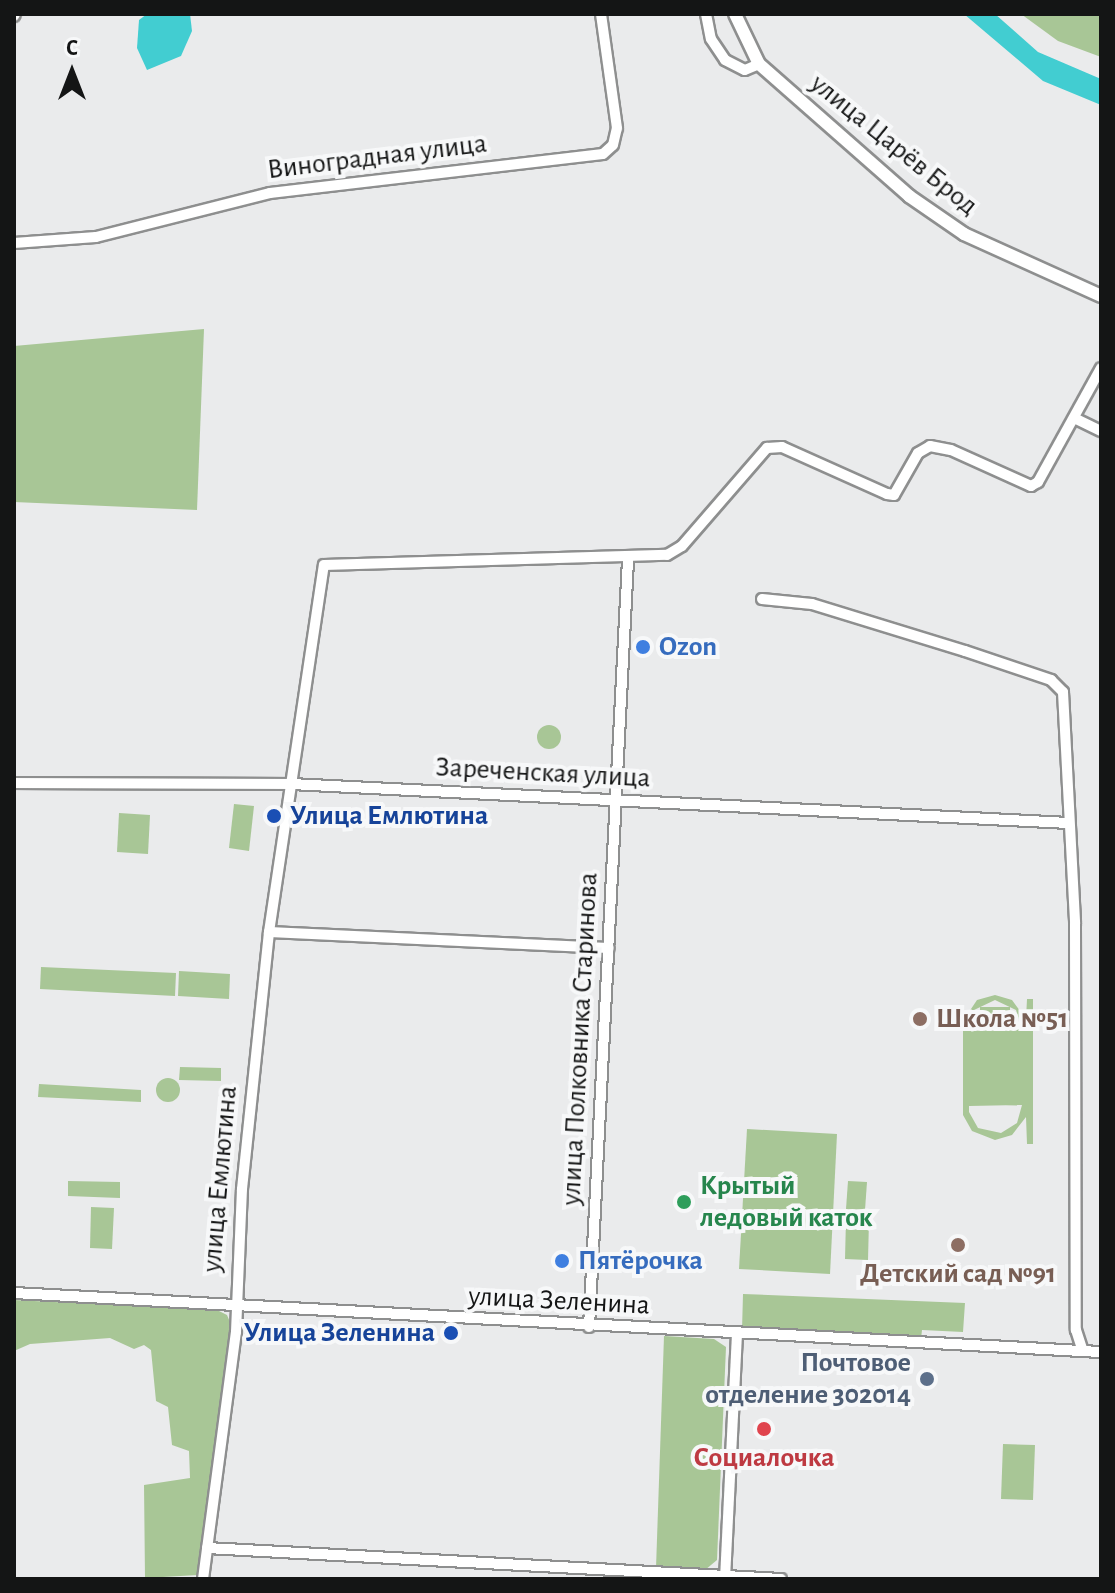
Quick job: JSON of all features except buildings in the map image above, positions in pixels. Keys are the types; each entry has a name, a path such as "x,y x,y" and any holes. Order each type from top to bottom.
{"street":[{"name":"Виноградная улица","path":"14,243 96,237 270,193 603,154 613,145 617,128 601,14"},
{"path":"706,14 711,39 725,60 745,70 759,64"},
{"name":"улица Царёв Брод","path":"735,14 759,64 935,215 985,244 1101,296"},
{"path":"628,560 651,560 682,546 767,448 782,447 887,494 894,495 918,453 930,446 951,450 1031,486 1101,368"},
{"path":"1074,418 1101,431"},
{"name":"улица Емлютина","path":"203,1579 236,1332 235,1305 269,932 291,784 297,771 324,565 628,560"},
{"name":"улица Полковника Старинова","path":"589,1327 628,560"},
{"path":"762,599 812,604 1042,677 1058,686 1067,707 1075,924 1076,1330 1083,1351"},
{"name":"Зареченская улица","path":"14,783 291,784 1069,823"},
{"path":"269,932 609,948"},
{"name":"улица Зеленина","path":"14,1293 589,1327 1101,1352"},
{"path":"725,1578 737,1335"},
{"path":"207,1548 781,1579"}],"green space":[{"path":"1021,14 1101,14 1101,57 1058,41"},
{"path":"204,329 197,510 14,502 14,346"},
{"path":"549,725 558,728 561,737 558,746 549,749 540,746 537,737 540,728"},
{"path":"234,804 254,806 249,851 229,848"},
{"path":"119,813 150,815 148,854 117,852"},
{"path":"41,967 176,973 175,996 40,989"},
{"path":"179,971 230,974 229,999 178,996"},
{"path":"995,995 1012,1000 1026,1019 1027,999 1033,999 1033,1144 1027,1144 1026,1117 1012,1135 995,1140 972,1131 963,1115 963,1021 977,1000","holes":["995,1000 1016,1010 1022,1029 968,1029 974,1010","1022,1105 1017,1123 1001,1133 978,1128 969,1112 969,1106"]},
{"path":"980,1007 1010,1007 1010,1026 980,1026"},
{"path":"180,1067 221,1068 221,1081 179,1080"},
{"path":"168,1078 176,1082 180,1090 176,1098 168,1102 160,1098 156,1090 160,1082"},
{"path":"39,1084 141,1090 141,1102 38,1097"},
{"path":"747,1129 837,1134 830,1274 739,1269"},
{"path":"68,1181 120,1182 120,1198 68,1196"},
{"path":"848,1181 867,1182 865,1210 846,1209"},
{"path":"91,1207 114,1208 112,1249 90,1248"},
{"path":"846,1219 869,1220 868,1260 845,1259"},
{"path":"743,1294 965,1303 963,1332 922,1330 921,1339 742,1330"},
{"path":"14,1300 217,1310 227,1315 232,1327 198,1575 145,1578 144,1485 190,1478 189,1451 172,1445 168,1407 156,1401 151,1350 144,1345 134,1349 110,1338 30,1344 14,1351"},
{"path":"664,1336 714,1339 726,1347 717,1560 705,1570 656,1568"},
{"path":"1003,1444 1035,1445 1033,1500 1001,1499"}],"water":[{"path":"147,14 190,14 192,31 181,56 147,70 137,48 139,20"},
{"path":"964,14 995,14 1038,52 1101,79 1101,105 1043,81"}],"place":[{"name":"Ozon","path":"643,647"},
{"name":"Улица Емлютина","path":"274,816"},
{"name":"Школа №51","path":"920,1019"},
{"name":"Крытый ледовый каток","path":"684,1202"},
{"name":"Детский сад №91","path":"958,1245"},
{"name":"Пятёрочка","path":"562,1261"},
{"name":"Улица Зеленина","path":"451,1333"},
{"name":"Почтовое отделение 302014","path":"927,1379"},
{"name":"Социалочка","path":"764,1429"}]}
